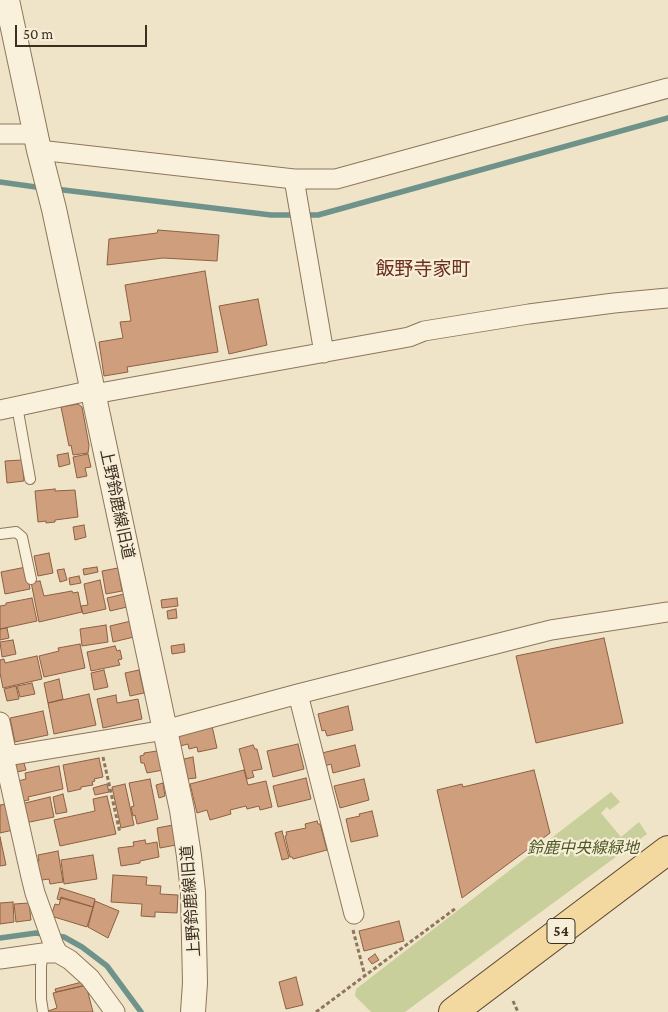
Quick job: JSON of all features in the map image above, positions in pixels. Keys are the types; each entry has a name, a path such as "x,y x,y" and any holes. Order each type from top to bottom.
{"main road":[{"name":"54","path":"453,1012 668,850"}],"street":[{"name":"上野鈴鹿線旧道","path":"7,2 54,209 182,810 193,892 195,974 193,1012"},
{"path":"0,134 40,150 294,179 336,179 668,88"},
{"path":"294,179 324,353"},
{"path":"8,408 324,353 409,337 424,331 529,314 668,298"},
{"path":"3,756 165,730 298,694 552,630 668,612"},
{"path":"298,694 354,914"},
{"path":"0,722 3,756 6,761 31,877 46,924 52,951"},
{"path":"0,959 52,951 70,960 90,978 115,1012"}],"lane":[{"path":"8,408 30,479"},
{"path":"0,534 16,532 22,537 31,579"},
{"path":"43,1012 41,982 52,951"}],"path":[{"path":"100,741 120,833"},
{"path":"316,1012 456,908"},
{"path":"354,914 350,919 365,976"},
{"path":"513,1001 518,1012"}],"green space":[{"name":"鈴鹿中央線緑地","path":"611,792 620,802 610,810 607,807 601,813 621,837 639,822 647,834 405,1012 371,1012 355,996 356,989"}],"building":[{"path":"158,230 219,235 217,261 163,258 107,265 109,239 157,233"},
{"path":"205,271 218,352 127,367 128,372 104,376 99,342 123,338 120,322 131,321 125,285"},
{"path":"258,299 267,345 229,354 219,306"},
{"path":"78,404 82,407 89,445 88,453 73,455 71,445 69,446 61,407"},
{"path":"68,453 70,464 59,467 57,455"},
{"path":"88,454 91,467 85,468 87,476 77,478 73,457"},
{"path":"22,460 24,481 7,483 5,461"},
{"path":"55,489 55,491 75,490 78,517 55,520 55,522 38,522 35,491"},
{"path":"84,525 86,537 75,540 73,527"},
{"path":"49,553 53,573 38,576 34,556"},
{"path":"26,567 30,589 5,594 1,572"},
{"path":"97,567 98,572 84,575 83,569"},
{"path":"118,568 122,591 106,594 102,571"},
{"path":"64,569 67,580 60,582 57,570"},
{"path":"79,576 81,583 70,585 69,578"},
{"path":"100,580 106,609 83,614 81,606 88,605 84,584"},
{"path":"40,581 44,596 72,591 73,593 78,592 82,612 39,622 31,582"},
{"path":"124,594 127,607 110,611 107,598"},
{"path":"32,598 37,621 0,629 0,606"},
{"path":"177,598 178,606 162,608 161,600"},
{"path":"176,609 177,618 168,619 167,611"},
{"path":"131,621 134,637 113,642 110,626"},
{"path":"106,625 108,642 82,646 80,629"},
{"path":"7,628 9,638 0,640 0,629"},
{"path":"604,638 623,723 536,743 516,656"},
{"path":"13,640 16,654 2,657 0,642"},
{"path":"80,644 85,668 44,677 39,656 59,651 58,648"},
{"path":"184,644 185,652 172,654 171,646"},
{"path":"115,646 117,651 120,650 122,659 118,660 120,665 91,671 87,652"},
{"path":"37,656 42,679 3,688 0,660 4,659 5,663"},
{"path":"104,670 108,687 94,690 91,673"},
{"path":"139,670 144,693 130,696 125,673"},
{"path":"59,679 63,699 48,703 44,683"},
{"path":"32,683 35,694 20,697 17,686"},
{"path":"16,686 19,699 7,701 4,689"},
{"path":"89,694 96,725 54,734 48,703"},
{"path":"116,695 117,703 138,699 142,719 103,728 97,699"},
{"path":"348,706 353,730 327,736 325,730 322,731 318,714"},
{"path":"43,711 48,735 15,742 10,718"},
{"path":"212,726 217,748 198,752 197,747 189,749 188,744 180,746 177,733"},
{"path":"298,744 304,769 273,777 267,751"},
{"path":"253,745 257,749 262,769 252,771 254,777 247,779 239,749"},
{"path":"355,745 360,766 333,773 331,764 325,766 322,753"},
{"path":"159,752 163,770 147,773 144,763 141,763 140,756 144,755 144,753"},
{"path":"193,757 196,778 187,779 184,759"},
{"path":"99,758 103,777 94,779 93,785 68,792 63,765"},
{"path":"24,763 26,770 17,772 15,764"},
{"path":"59,766 63,789 28,797 29,800 22,801 18,781 26,779 25,773"},
{"path":"244,770 248,785 266,781 272,807 260,810 259,806 247,809 246,806 230,810 231,814 210,820 207,810 197,813 190,784"},
{"path":"534,770 550,833 462,898 437,790 462,784 463,787"},
{"path":"306,778 311,799 278,807 273,786"},
{"path":"150,779 158,819 137,824 131,807 134,806 129,783"},
{"path":"364,779 369,800 340,808 334,786"},
{"path":"163,783 165,796 159,798 156,785"},
{"path":"107,784 109,792 95,795 93,788"},
{"path":"125,784 134,825 121,828 112,787"},
{"path":"63,794 67,812 56,814 53,797"},
{"path":"107,796 116,834 60,846 54,820 95,811 93,799"},
{"path":"50,797 54,817 25,823 21,804"},
{"path":"7,804 13,830 0,833 0,805"},
{"path":"372,811 378,836 351,842 346,819"},
{"path":"317,821 320,824 327,850 293,859 290,857 285,836 287,835 286,832 306,828 305,824"},
{"path":"173,825 176,845 160,848 157,828"},
{"path":"282,831 289,858 282,860 275,833"},
{"path":"0,837 6,865 0,866"},
{"path":"145,840 146,844 157,842 159,857 121,866 118,848 134,846 133,842"},
{"path":"58,851 63,882 50,884 49,879 35,881 32,862 39,861 38,855"},
{"path":"93,855 97,879 64,884 61,860"},
{"path":"113,875 147,877 146,885 161,886 160,894 178,895 177,913 155,912 155,917 141,916 142,904 111,902"},
{"path":"60,888 95,899 93,907 61,897 60,900 57,899"},
{"path":"61,898 93,907 87,927 51,916 55,904 59,905"},
{"path":"95,901 119,911 108,938 88,927"},
{"path":"13,902 14,922 0,924 0,903"},
{"path":"29,903 31,920 16,922 14,904"},
{"path":"399,921 404,941 364,951 359,931"},
{"path":"375,954 379,960 372,964 368,959"},
{"path":"296,977 303,1005 286,1009 279,982"},
{"path":"82,982 83,986 56,992 55,989"},
{"path":"86,985 93,1012 45,1012 57,1008 53,993"}],"waterway":[{"path":"55,189 271,215 318,215 668,118"},
{"path":"0,182 43,188"},
{"path":"0,938 36,933 64,937 82,947 107,966 141,1012"}],"district":[{"name":"飯野寺家町","path":"423,269"}]}
